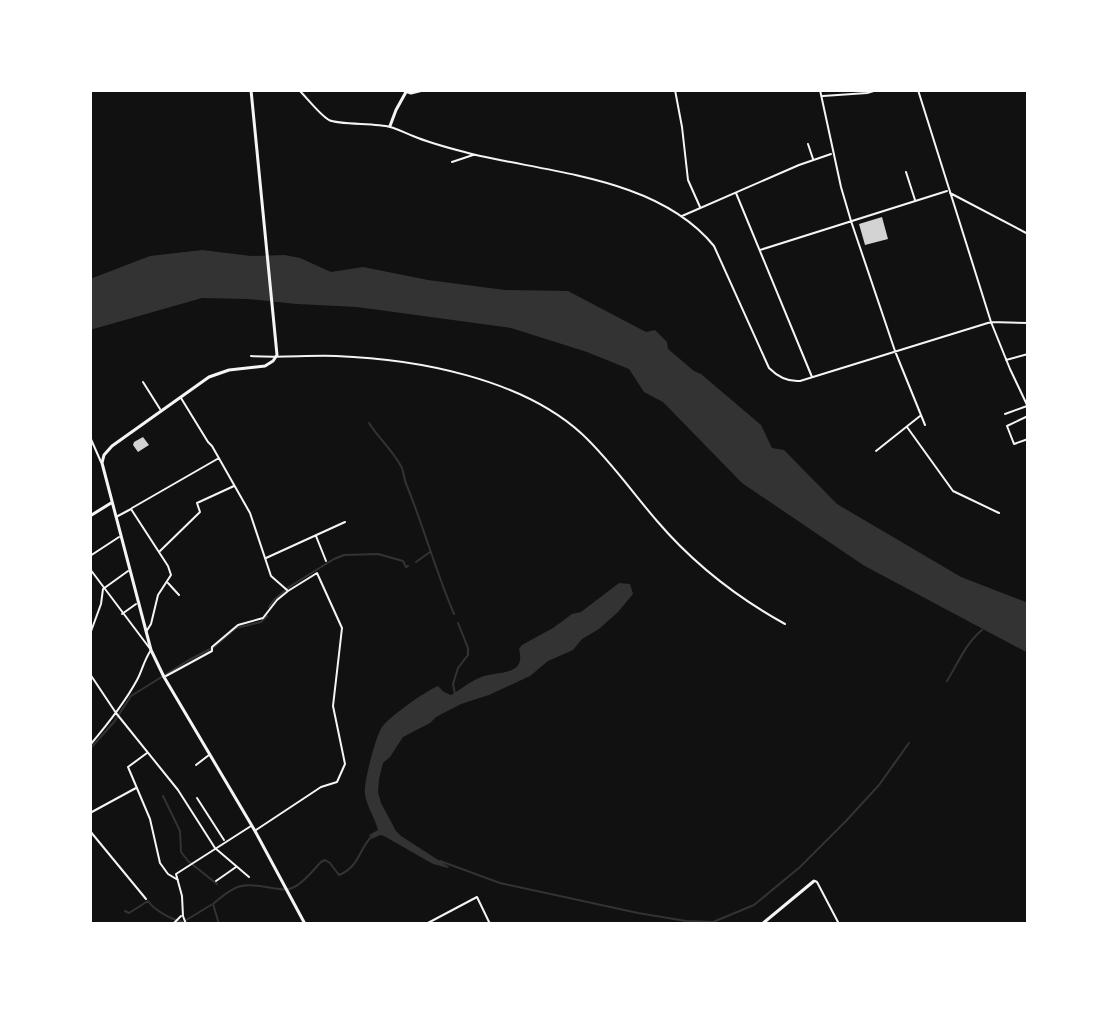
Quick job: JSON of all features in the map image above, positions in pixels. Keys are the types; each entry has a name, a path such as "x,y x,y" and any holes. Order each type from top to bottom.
{"main road":[{"path":"251,90 277,355 265,366 219,372 112,446 102,463 151,650 305,924"},
{"path":"390,126 404,91 423,90"},
{"path":"90,516 112,503"},
{"path":"762,924 814,881"}],"street":[{"path":"299,90 331,121 390,126 414,137 474,154 536,166 630,191 682,216 718,253 769,368 789,382 813,378 991,322 1028,323"},
{"path":"675,90 688,180 701,208"},
{"path":"820,90 851,221 895,351 925,425"},
{"path":"821,96 877,90"},
{"path":"918,90 991,322 1028,406 1005,414"},
{"path":"808,144 813,160"},
{"path":"682,216 833,153"},
{"path":"452,162 474,154"},
{"path":"906,172 915,201"},
{"path":"760,250 948,192 1028,234"},
{"path":"736,193 813,378"},
{"path":"1006,360 1028,354"},
{"path":"251,356 341,356 436,368 524,396 579,432 604,456 679,545 733,592 785,624"},
{"path":"143,382 161,410"},
{"path":"181,396 250,513 271,576 288,591"},
{"path":"876,451 921,415"},
{"path":"1028,416 1007,426 1014,444 1028,439"},
{"path":"907,427 953,491 999,513"},
{"path":"90,437 102,463"},
{"path":"115,517 219,458"},
{"path":"159,552 200,512 197,503 235,485"},
{"path":"131,509 170,571 170,578 158,595 151,624 145,632"},
{"path":"265,558 345,522"},
{"path":"316,535 326,561"},
{"path":"90,556 120,537"},
{"path":"90,569 151,650 136,683 90,745"},
{"path":"90,634 104,588 129,571"},
{"path":"164,677 212,651 212,647 238,625 263,618 277,600 317,573 341,624 333,706 345,767 337,782 321,787 255,831"},
{"path":"167,582 179,595"},
{"path":"122,614 137,603"},
{"path":"90,674 116,713 178,790 215,848 249,877"},
{"path":"148,752 129,766 153,827 160,863 168,874 178,880"},
{"path":"196,765 210,754"},
{"path":"90,813 137,787"},
{"path":"197,798 225,841"},
{"path":"186,924 176,874 252,825"},
{"path":"90,831 146,899"},
{"path":"216,881 236,866"},
{"path":"814,881 839,924"},
{"path":"426,924 477,897 490,924"},
{"path":"173,924 183,916"}],"shaded area":[{"path":"202,250 251,256 285,255 331,272 363,267 428,280 505,290 568,291 646,332 655,330 667,342 668,349 761,425 772,448 784,450 837,504 961,577 1026,602 1028,653 863,565 742,483 663,402 644,392 629,369 587,352 511,328 357,307 248,299 202,298 90,330 90,279 150,256"},
{"path":"619,583 630,584 633,594 618,612 582,639 573,650 548,661 530,676 436,717 403,737 383,763 378,792 396,831 449,867 433,864 384,836 372,839 369,835 378,830 365,789 373,749 382,727 408,704 438,686 451,695 479,678 514,669 518,665 522,645 572,614 581,612"}],"building":[{"path":"882,217 888,239 865,245 859,224"},
{"path":"143,437 149,445 138,452 134,442"}],"waterway":[{"path":"369,423 402,468 454,614"},
{"path":"416,562 430,552"},
{"path":"269,607 289,587 344,555 378,554 403,561 408,566"},
{"path":"90,749 114,722 131,696 214,647 236,628 261,622 267,616"},
{"path":"455,694 453,684 458,668 468,655 458,623"},
{"path":"947,681 967,647 982,630"},
{"path":"440,861 500,883 638,913 713,922 754,905 800,867 879,785 909,743"},
{"path":"163,796 180,831 181,852 217,884"},
{"path":"219,924 213,904 234,888 246,885 290,889 325,860 339,875 354,863 371,837"},
{"path":"125,911 129,913 148,901 154,908 183,922 211,905"}]}
